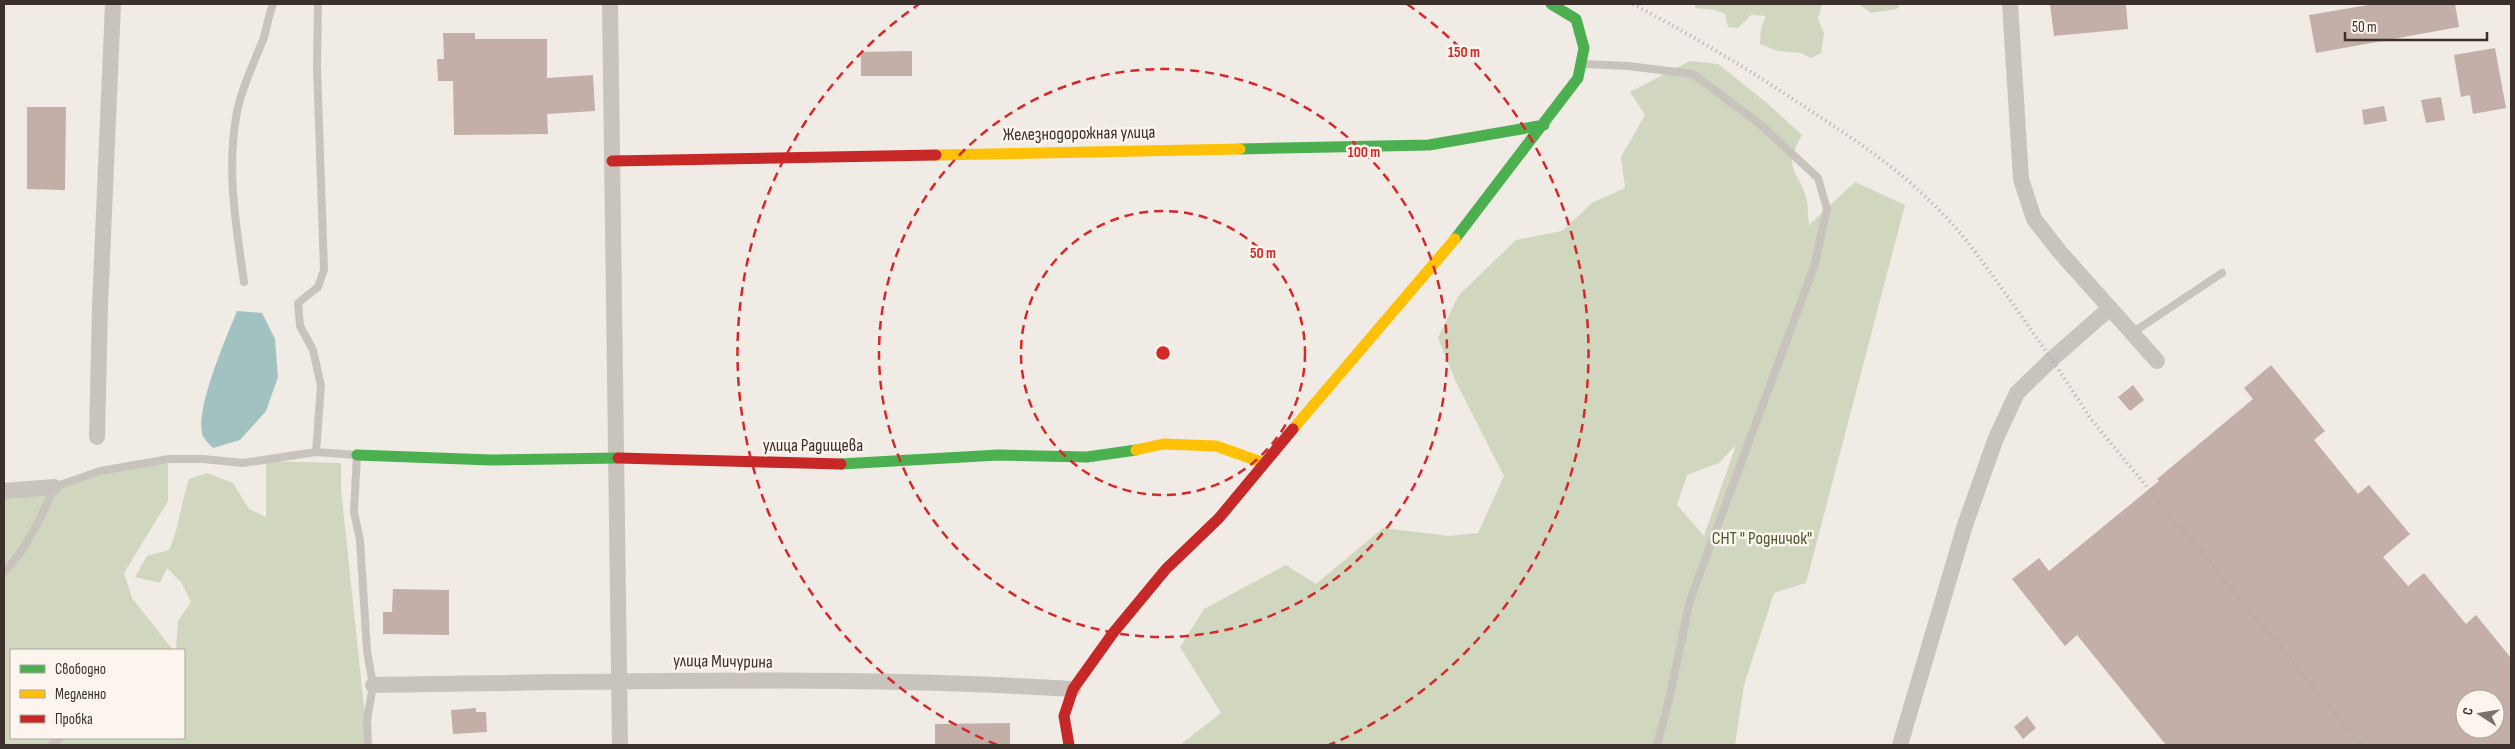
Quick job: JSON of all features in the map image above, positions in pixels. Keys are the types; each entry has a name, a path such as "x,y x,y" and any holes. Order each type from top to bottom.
{"street":[{"path":"97,437 100,305 113,4"},
{"path":"610,4 620,745"},
{"path":"1069,745 1064,716 1073,689 1113,633 1166,570 1219,518 1467,226 1544,126 1578,78 1584,48 1576,19 1551,4"},
{"path":"2010,4 2021,179 2034,219 2059,251 2157,361"},
{"name":"Железнодорожная улица","path":"612,161 1429,145 1544,126"},
{"path":"1900,745 1966,525 1996,438 2017,393 2110,308"},
{"name":"улица Радищева","path":"358,455 491,460 616,458 833,464 998,455 1087,457 1121,454 1163,444 1216,446 1264,463"},
{"path":"4,491 54,487"},
{"name":"улица Мичурина","path":"373,685 619,680 981,684 1073,689"}],"lane":[{"path":"244,282 236,233 233,183 237,113 244,86 264,36 273,4"},
{"path":"316,452 321,386 314,350 300,326 298,303 318,287 324,270 317,66 318,4"},
{"path":"1581,64 1628,66 1693,74 1761,125 1818,178 1827,209 1814,268 1690,600 1669,700 1657,745"},
{"path":"2132,333 2222,273"},
{"path":"4,572 42,518 54,487 100,471 161,460 203,459 243,463 316,452 358,455 354,512 360,540 367,651 373,685 367,720 368,745"}],"green space":[{"path":"1695,4 1822,4 1818,19 1824,34 1821,53 1811,58 1801,53 1778,51 1760,44 1761,28 1766,16 1751,15 1738,28 1728,27 1725,14 1715,10 1695,8"},
{"path":"1858,4 1900,4 1897,9 1871,13"},
{"name":"СНТ \" Родничок\"","path":"1690,61 1718,64 1767,103 1802,135 1796,147 1792,163 1804,190 1809,225 1855,182 1905,205 1806,583 1774,593 1744,685 1735,745 1180,745 1221,713 1180,647 1204,609 1286,565 1316,584 1383,528 1449,536 1478,533 1504,476 1456,382 1438,338 1458,296 1516,240 1562,231 1592,203 1625,188 1621,157 1645,115 1630,92","holes":["1736,445 1704,536 1677,505 1687,475 1719,463"]},
{"path":"266,461 341,463 341,489 368,745 4,745 4,497 32,496 102,468 168,464 168,501 124,573 132,598 172,649 10,649 10,739 185,739 185,649 176,649 178,621 191,602 181,582 167,568 160,583 135,577 147,556 169,550 189,479 207,473 233,483 249,509 266,517"}],"water":[{"path":"237,311 262,313 275,339 278,377 266,411 240,440 213,448 203,436 201,425 203,410 212,374"}],"building":[{"path":"2050,4 2126,4 2128,29 2054,36"},
{"path":"2374,4 2455,4 2459,27 2316,53 2309,15"},
{"path":"443,33 475,33 475,39 547,39 547,78 593,75 595,111 547,114 548,134 454,135 453,81 438,81 437,59 444,59"},
{"path":"2495,48 2506,108 2473,114 2470,95 2461,97 2454,55"},
{"path":"912,51 912,76 861,76 861,52"},
{"path":"2441,97 2445,120 2426,123 2421,100"},
{"path":"2384,106 2387,121 2364,125 2362,110"},
{"path":"27,107 66,107 65,190 27,189"},
{"path":"2271,365 2325,431 2314,440 2358,494 2369,485 2410,534 2383,557 2408,586 2424,573 2466,624 2476,615 2511,658 2511,745 2166,745 2077,635 2065,646 2012,579 2039,558 2049,571 2159,481 2157,479 2253,399 2244,388"},
{"path":"2133,385 2144,400 2130,411 2118,397"},
{"path":"393,589 449,590 449,635 383,634 383,612 392,612"},
{"path":"476,708 476,712 486,712 487,732 453,734 451,710"},
{"path":"2027,716 2036,728 2023,739 2014,727"},
{"path":"1010,723 1010,745 935,745 935,724"}],"railway":[{"path":"1633,4 1702,42 1845,133 1904,177 1942,212 1988,269 2090,418 2361,745"}],"traffic: fast":[{"path":"1455,239 1578,78 1584,48 1576,19 1551,4"},
{"path":"1240,149 1429,145 1544,125"},
{"path":"841,464 998,455 1087,457 1136,450"},
{"path":"357,455 491,460 618,458"}],"traffic: slow":[{"path":"936,155 1240,149"},
{"path":"1293,429 1455,239"},
{"path":"1136,450 1163,444 1216,446 1264,463"}],"traffic: jam":[{"path":"612,161 936,155"},
{"path":"1069,745 1064,716 1073,689 1113,633 1166,569 1219,518 1293,429"},
{"path":"618,458 841,464"}]}
